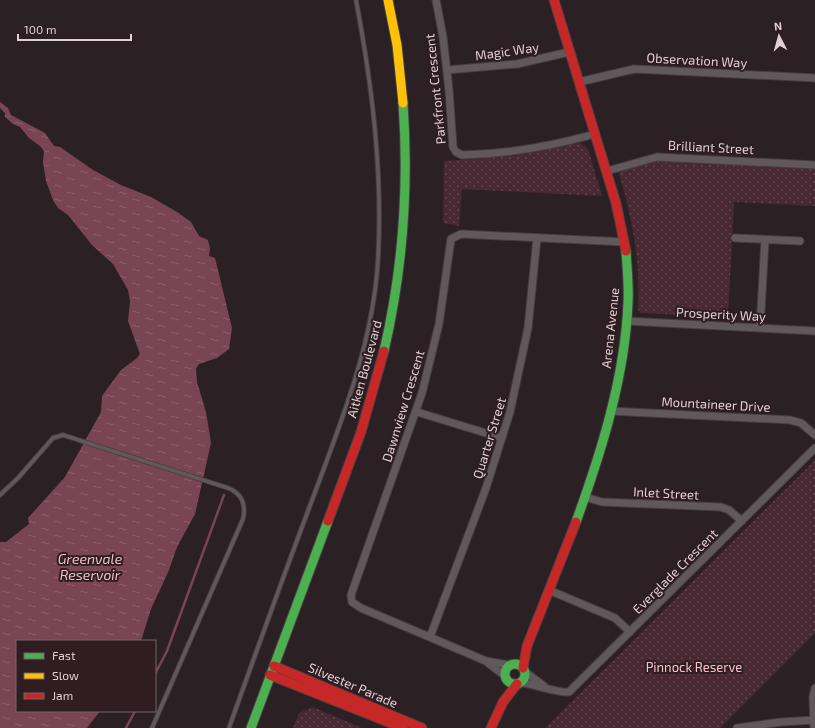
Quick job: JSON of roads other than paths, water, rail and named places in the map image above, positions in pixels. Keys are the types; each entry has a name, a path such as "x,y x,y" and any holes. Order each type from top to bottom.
{"street":[{"name":"Aitken Boulevard","path":"251,728 372,399 392,316 404,231 406,147 399,67 388,0"},
{"name":"Parkfront Crescent","path":"436,0 447,70 453,147 458,154 478,154 529,149 595,134"},
{"name":"Arena Avenue","path":"524,670 527,646 551,590 585,497 610,411 620,369 626,321 628,282 625,242 607,171 578,82 556,3"},
{"name":"Magic Way","path":"447,70 517,64 569,52"},
{"name":"Observation Way","path":"578,82 634,69 815,78"},
{"name":"Brilliant Street","path":"607,171 648,158 660,157 815,165"},
{"name":"Dawnview Crescent","path":"505,678 486,662 356,606 352,602 351,597 417,412 439,324 451,239 461,234 625,242"},
{"name":"Quarter Street","path":"430,637 502,438 515,393 528,328 537,238"},
{"path":"735,238 800,241"},
{"path":"760,328 765,240"},
{"name":"Prosperity Way","path":"626,321 815,331"},
{"name":"Mountaineer Drive","path":"610,411 790,420 801,423 815,435"},
{"path":"417,412 502,438"},
{"name":"Everglade Crescent","path":"518,683 545,687 562,694 569,692 815,448"},
{"name":"Inlet Street","path":"585,497 602,502 721,507 729,510 742,521"},
{"path":"551,590 615,618 630,632"},
{"name":"Arena Avenue","path":"511,664 527,646"},
{"name":"Dawnview Crescent","path":"486,662 511,664"},
{"path":"491,728 503,702 518,683 524,678 524,670 518,664 511,664 505,670 503,702"},
{"name":"Everglade Crescent","path":"524,670 545,687"},
{"name":"Silvester Parade","path":"272,671 403,728"},
{"name":"Silvester Parade","path":"272,671 422,728"},
{"path":"505,678 511,683 518,683"},
{"path":"814,728 813,697 815,688"},
{"path":"737,728 782,722 814,720"}],"lane":[{"path":"229,728 339,428 366,339 378,260 379,207 375,118 369,69 356,0"},
{"path":"0,494 18,478 53,438 63,435 228,488 239,493 245,506 243,520 152,728"}],"water":[{"name":"Greenvale Reservoir","path":"0,102 8,108 11,115 45,133 54,146 60,147 93,170 121,185 151,197 191,222 199,236 208,240 210,249 209,256 215,258 232,328 229,349 217,358 199,364 196,369 197,382 206,412 211,443 195,514 177,547 169,570 151,609 141,640 16,640 16,712 99,712 87,728 0,728 0,542 6,542 29,524 28,518 65,477 101,412 102,396 121,370 140,354 128,321 130,301 128,290 113,264 92,245 68,215 58,208 53,200 46,181 43,162 44,151 29,138 20,127 13,124 5,117 5,113 0,108"}],"waterway":[{"path":"156,672 167,651 224,495"},
{"path":"126,728 134,712"}],"park label":[{"name":"Pinnock Reserve","path":"694,667"}]}
